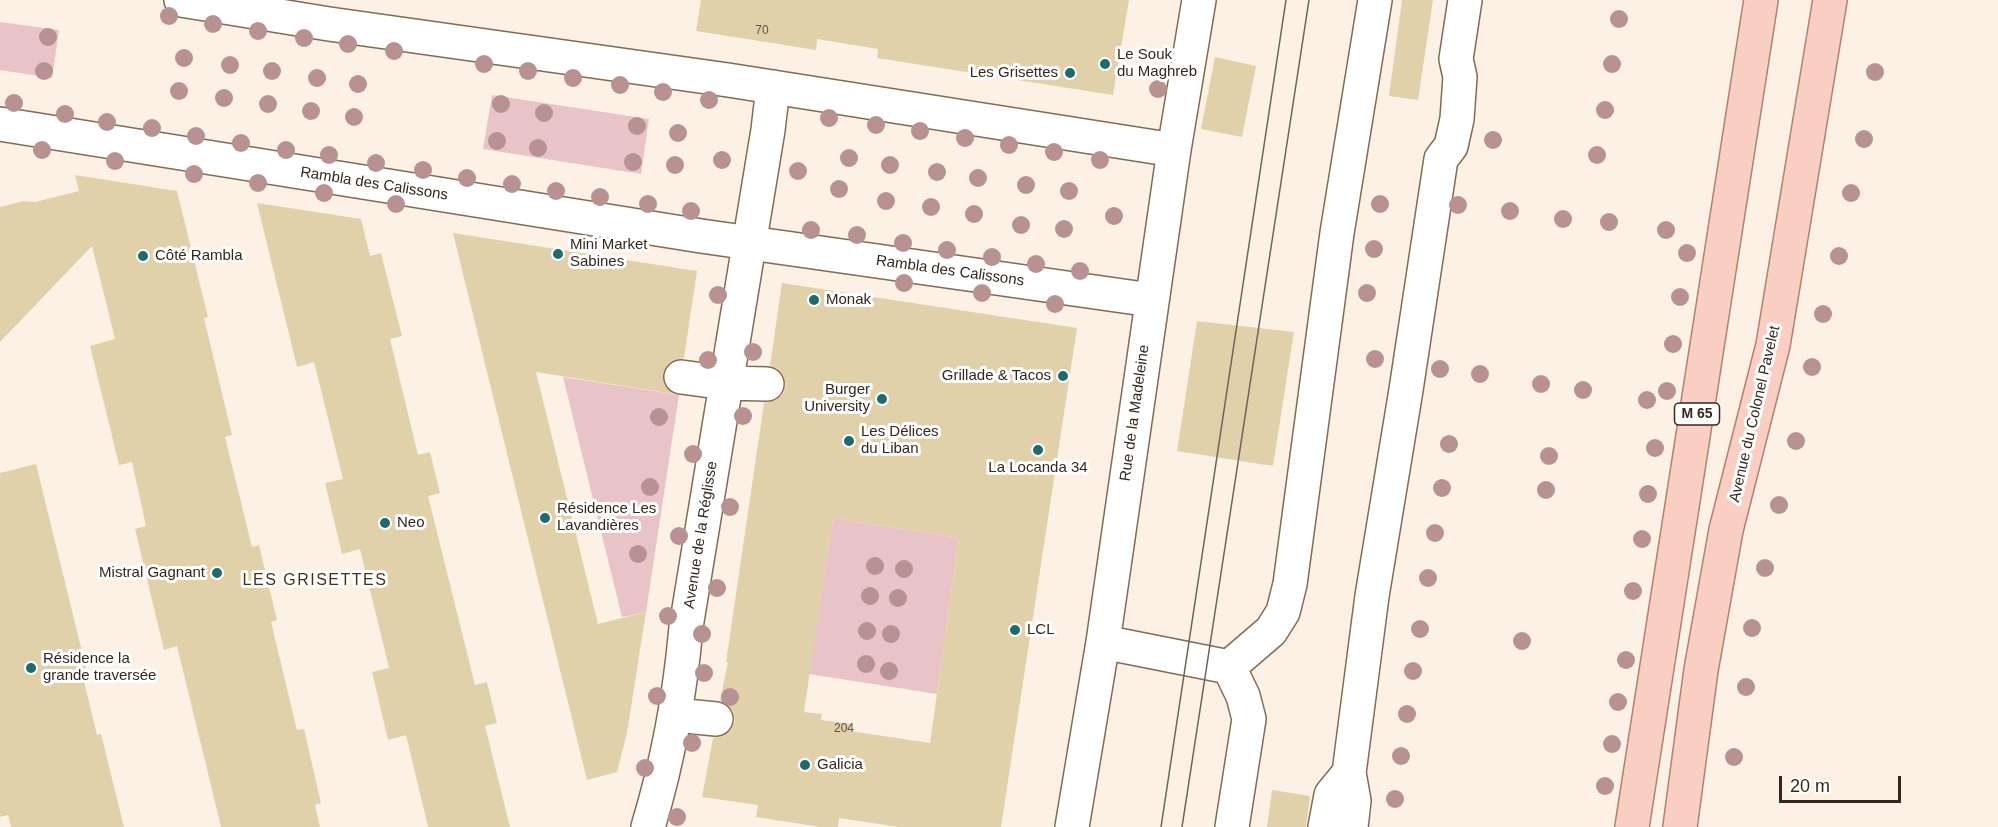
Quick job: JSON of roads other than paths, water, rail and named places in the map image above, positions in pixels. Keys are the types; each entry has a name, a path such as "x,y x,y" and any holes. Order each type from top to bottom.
{"main road":[{"name":"M 65","path":"1632,827 1761,0"},
{"name":"Avenue du Colonel Pavelet","path":"1680,827 1701,670 1726,530 1773,345 1830,0"}],"street":[{"path":"181,0 329,24 773,87 823,89 1174,150"},
{"name":"Rue de la Madeleine","path":"1072,827 1103,642 1151,300 1199,0"},
{"path":"1229,667 1271,632 1283,612 1290,584 1337,233 1375,0"},
{"path":"1351,827 1354,801 1349,772 1372,596 1441,159 1451,146 1457,119 1460,77 1456,59 1465,0"},
{"path":"1441,159 1430,143 1439,78 1456,59"},
{"path":"749,242 773,87"},
{"name":"Rambla des Calissons","path":"0,124 792,250 1151,300"},
{"name":"Avenue de la Réglisse","path":"648,827 663,777 681,685 686,627 749,242"},
{"path":"681,377 726,383 767,384"},
{"path":"1103,642 1229,667"},
{"path":"1229,667 1243,696 1249,719 1232,827"},
{"path":"675,715 716,719"},
{"path":"1325,827 1331,795 1349,772"}],"tram line":[{"path":"1161,827 1286,0"},
{"path":"1182,827 1309,0"}],"place":[{"name":"Le Souk du Maghreb","path":"1105,64"},
{"name":"Les Grisettes","path":"1070,73"},
{"name":"Mini Market Sabines","path":"558,254"},
{"name":"Côté Rambla","path":"143,256"},
{"name":"Monak","path":"814,300"},
{"name":"Grillade & Tacos","path":"1063,376"},
{"name":"Burger University","path":"882,399"},
{"name":"Les Délices du Liban","path":"849,441"},
{"name":"La Locanda 34","path":"1038,450"},
{"name":"Résidence Les Lavandières","path":"545,518"},
{"name":"Neo","path":"385,523"},
{"name":"Mistral Gagnant","path":"217,573"},
{"name":"LCL","path":"1015,630"},
{"name":"Résidence la grande traversée","path":"31,668"},
{"name":"Galicia","path":"805,765"}],"district":[{"name":"LES GRISETTES","path":"315,581"}]}
